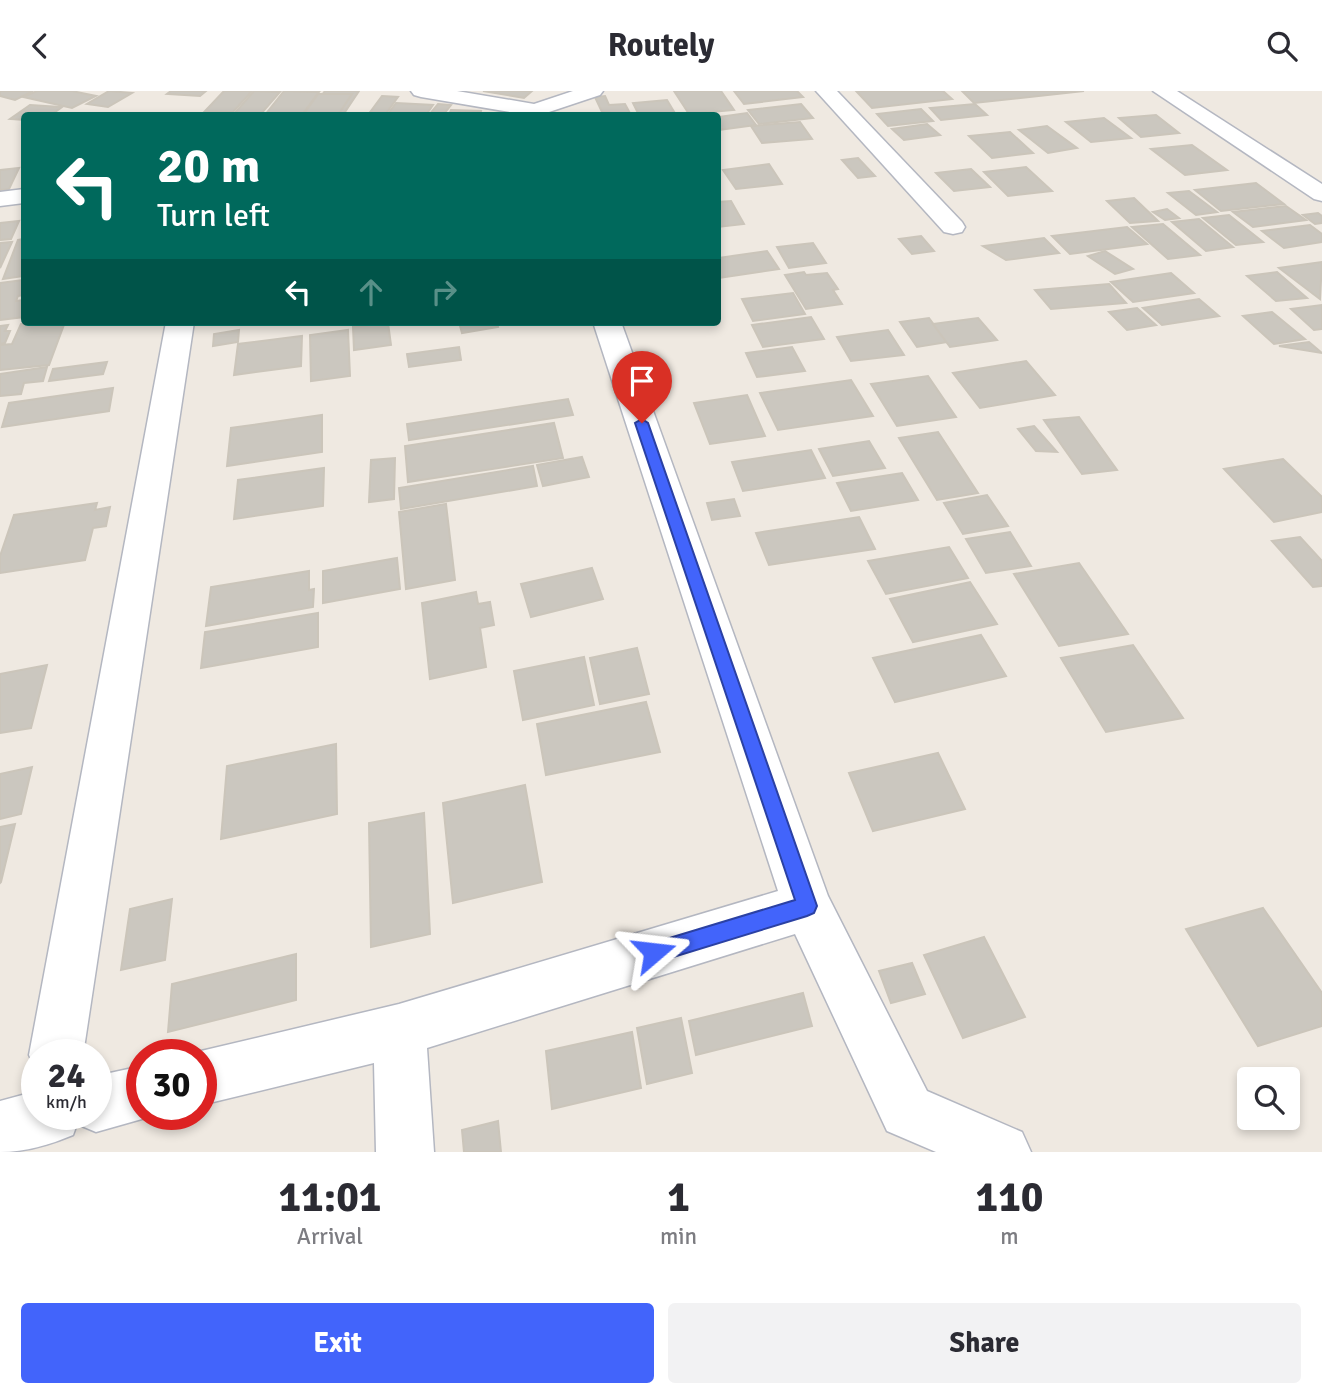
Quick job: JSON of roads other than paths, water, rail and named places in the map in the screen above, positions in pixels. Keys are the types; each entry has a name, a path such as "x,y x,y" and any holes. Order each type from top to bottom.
{"street":[{"path":"421,91 531,112"},
{"path":"539,112 593,91"},
{"path":"826,91 953,227"},
{"path":"1163,91 1322,194"},
{"path":"0,199 21,196"},
{"path":"59,1039 179,326"},
{"path":"608,326 807,906 907,1111 1002,1152"},
{"path":"217,1074 399,1030 807,906"},
{"path":"399,1030 405,1152"}]}
